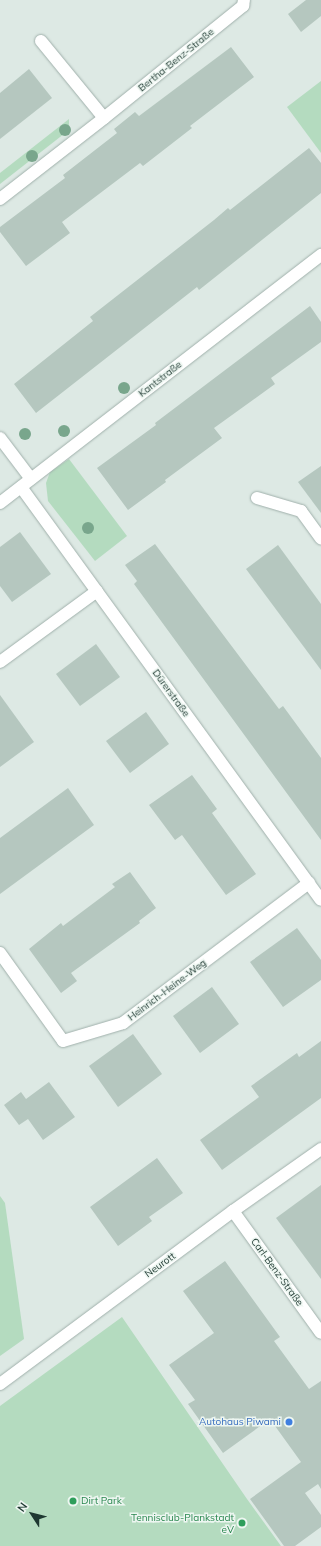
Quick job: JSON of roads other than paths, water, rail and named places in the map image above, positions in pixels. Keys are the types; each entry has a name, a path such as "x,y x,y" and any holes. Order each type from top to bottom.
{"street":[{"name":"Bertha-Benz-Straße","path":"0,199 104,118 243,6 244,0"},
{"path":"41,41 104,118"},
{"name":"Kantstraße","path":"0,503 321,255"},
{"path":"0,438 31,479"},
{"name":"Dürerstraße","path":"21,487 321,900"},
{"path":"257,498 301,511 321,539"},
{"path":"0,662 97,591"},
{"name":"Heinrich-Heine-Weg","path":"0,952 63,1041 123,1023 309,883"},
{"name":"Neurott","path":"0,1384 233,1211 321,1149"},
{"name":"Carl-Benz-Straße","path":"233,1211 321,1333"}],"place":[{"name":"Autohaus Piwami","path":"289,1422"},
{"name":"Dirt Park","path":"73,1501"},
{"name":"Tennisclub-Plankstadt eV","path":"242,1523"}]}
